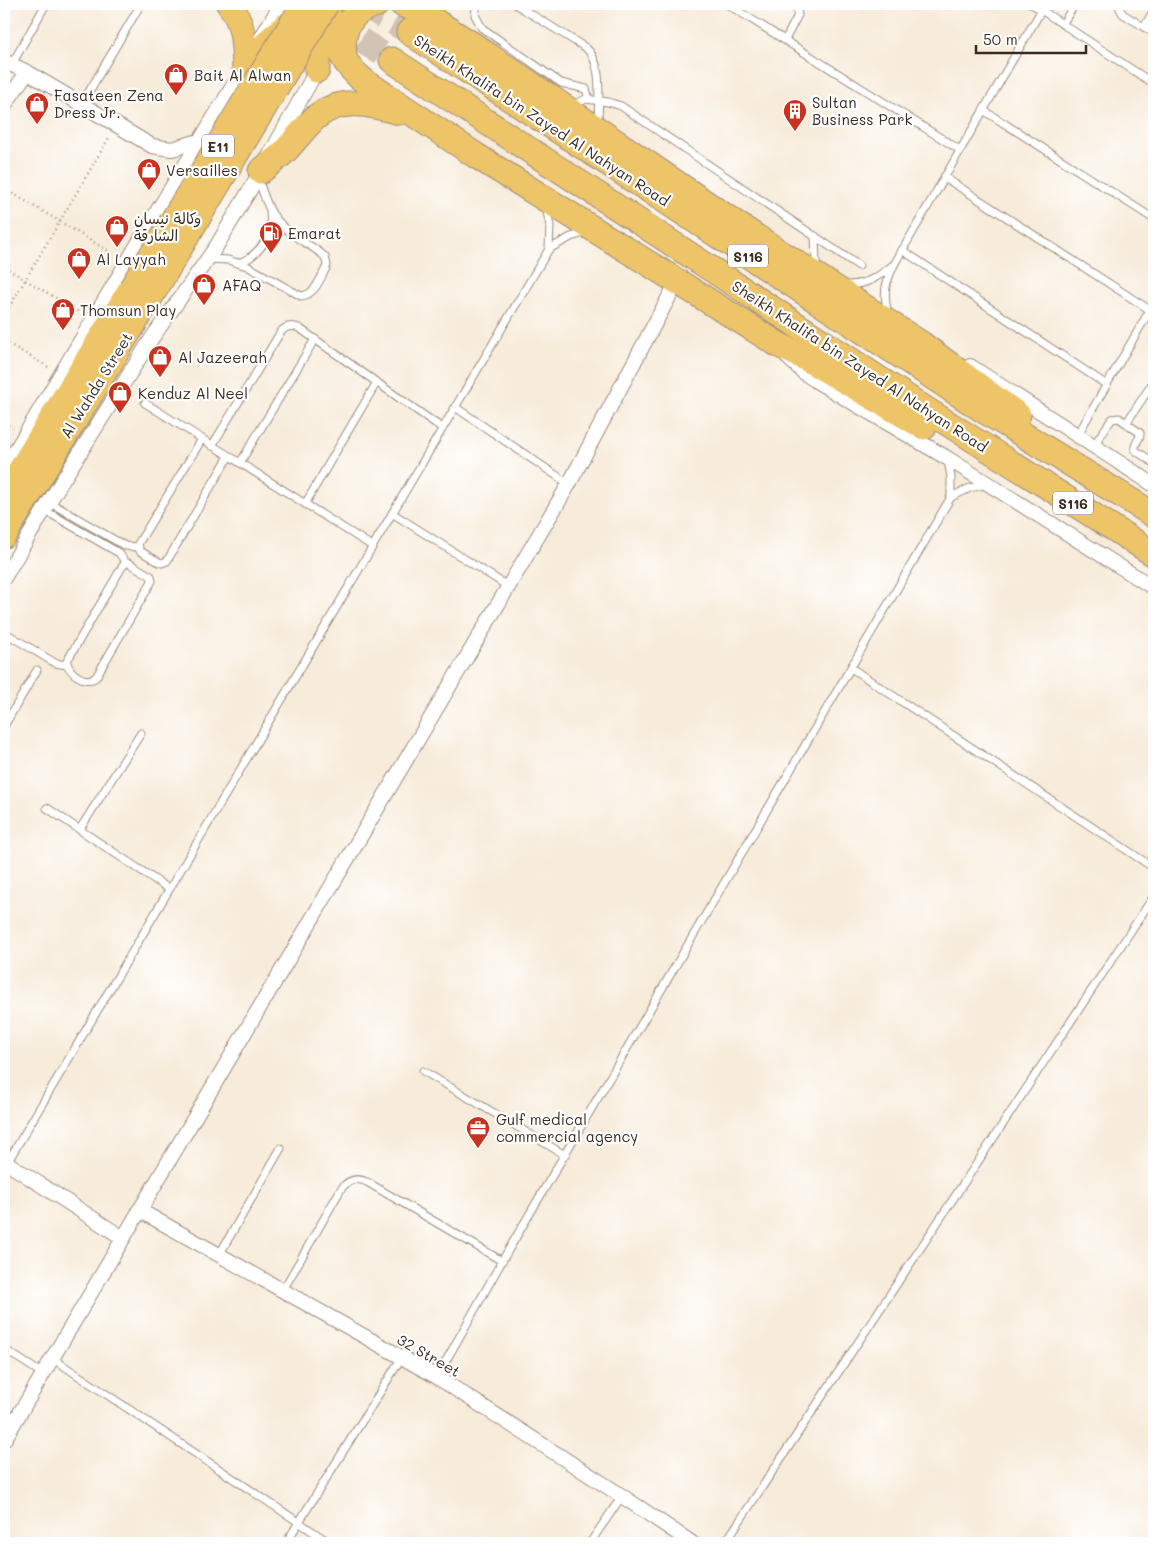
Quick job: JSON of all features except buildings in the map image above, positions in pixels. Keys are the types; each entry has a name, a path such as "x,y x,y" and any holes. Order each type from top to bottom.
{"highway":[{"path":"230,4 242,30 245,67"},
{"path":"339,49 350,20 361,10 377,4"},
{"path":"402,4 425,15 470,43 598,131 920,343 1045,435 1091,475"},
{"path":"436,4 470,43"},
{"path":"245,67 286,26 302,14 322,5"},
{"path":"322,5 339,49 358,77 418,118 779,345 807,359 940,436 970,448 991,451"},
{"path":"317,70 322,5"},
{"name":"Al Wahda Street","path":"4,497 140,295 322,5"},
{"name":"Sheikh Khalifa bin Zayed Al Nahyan Road","path":"409,32 983,410 1154,515"},
{"name":"Sheikh Khalifa bin Zayed Al Nahyan Road","path":"392,60 991,451 1154,554"},
{"path":"259,174 284,152 316,118 344,104 363,103 375,105 418,118"},
{"name":"Al Wahda Street","path":"4,535 140,295"}],"street":[{"path":"4,470 281,4"},
{"path":"4,578 152,338 208,259 259,174 317,70 339,49"},
{"path":"8,63 27,72 116,126 159,148 172,149 199,141"},
{"path":"4,102 27,72"},
{"path":"742,227 770,234 1154,485"},
{"path":"4,1440 569,484 677,282"},
{"path":"779,345 791,361 816,381 947,458 1154,588"},
{"path":"6,1162 123,1238"},
{"name":"32 Street","path":"140,1210 436,1377 692,1543"}],"lane":[{"path":"8,63 46,4"},
{"path":"81,105 141,4"},
{"path":"467,4 476,7 476,19 482,28 561,83 586,89 588,96 586,99"},
{"path":"515,4 591,52 597,64 598,131"},
{"path":"727,4 960,150"},
{"path":"785,40 798,15 796,7 792,4"},
{"path":"1032,4 1154,84"},
{"path":"1063,24 1075,4"},
{"path":"1120,4 1123,14 1154,33"},
{"path":"887,310 884,289 895,263 1042,9"},
{"path":"1144,27 1154,10"},
{"path":"563,107 577,104 586,99 621,106 859,266"},
{"path":"984,110 1154,219"},
{"path":"238,263 245,261 257,252 268,234 271,219 270,212 259,174"},
{"path":"944,178 1152,307 1077,436"},
{"path":"6,1162 549,249 550,226 547,210 539,194"},
{"path":"208,259 238,263 256,270 297,294 306,296 313,291 326,268 325,257 287,231 275,220 270,212"},
{"path":"549,249 571,237 595,230"},
{"path":"815,236 816,263"},
{"path":"902,250 1107,385"},
{"path":"849,285 872,281 895,263"},
{"path":"212,446 282,330 294,326 442,428"},
{"path":"240,463 315,339"},
{"path":"305,504 377,382"},
{"path":"1127,422 1154,382"},
{"path":"145,404 372,546"},
{"path":"455,407 569,484"},
{"path":"1093,446 1112,420 1119,418 1140,432 1140,436 1134,446 1135,450 1154,463"},
{"path":"138,547 202,439"},
{"path":"138,547 140,551 159,562 168,561 229,456"},
{"path":"947,458 951,477 952,497"},
{"path":"436,1377 502,1261 952,497 970,488 989,484"},
{"path":"47,506 125,546 138,547"},
{"path":"47,506 119,553 126,563 151,576 151,584 96,677 90,681 70,671 67,665 68,658 126,563"},
{"path":"392,513 509,586"},
{"path":"4,632 55,663 67,665"},
{"path":"852,668 1154,866"},
{"path":"4,726 37,670"},
{"path":"80,830 141,733"},
{"path":"47,808 169,889"},
{"path":"725,1543 1154,896"},
{"path":"423,1070 565,1155"},
{"path":"219,1254 281,1148"},
{"path":"283,1290 341,1189 345,1184 355,1179 367,1182 502,1261"},
{"path":"4,1349 42,1374"},
{"path":"286,1543 402,1357"},
{"path":"52,1358 330,1543"},
{"path":"590,1543 622,1496"}],"path":[{"path":"4,316 116,126"},
{"path":"4,188 127,262"},
{"path":"4,267 93,320"},
{"path":"4,341 61,374"}],"tunnel":[{"path":"362,4 409,32"},
{"path":"329,20 392,60"}],"place":[{"name":"Bait Al Alwan","path":"176,96"},
{"name":"Fasateen Zena Dress Jr.","path":"37,125"},
{"name":"Sultan Business Park","path":"795,132"},
{"name":"Versailles","path":"149,191"},
{"name":"وكالة نيسان الشارقة","path":"117,248"},
{"name":"Emarat","path":"271,254"},
{"name":"Al Layyah","path":"79,280"},
{"name":"AFAQ","path":"204,306"},
{"name":"Thomsun Play","path":"63,331"},
{"name":"Al Jazeerah","path":"160,378"},
{"name":"Kenduz Al Neel","path":"120,414"},
{"name":"Gulf medical commercial agency","path":"478,1149"}]}
